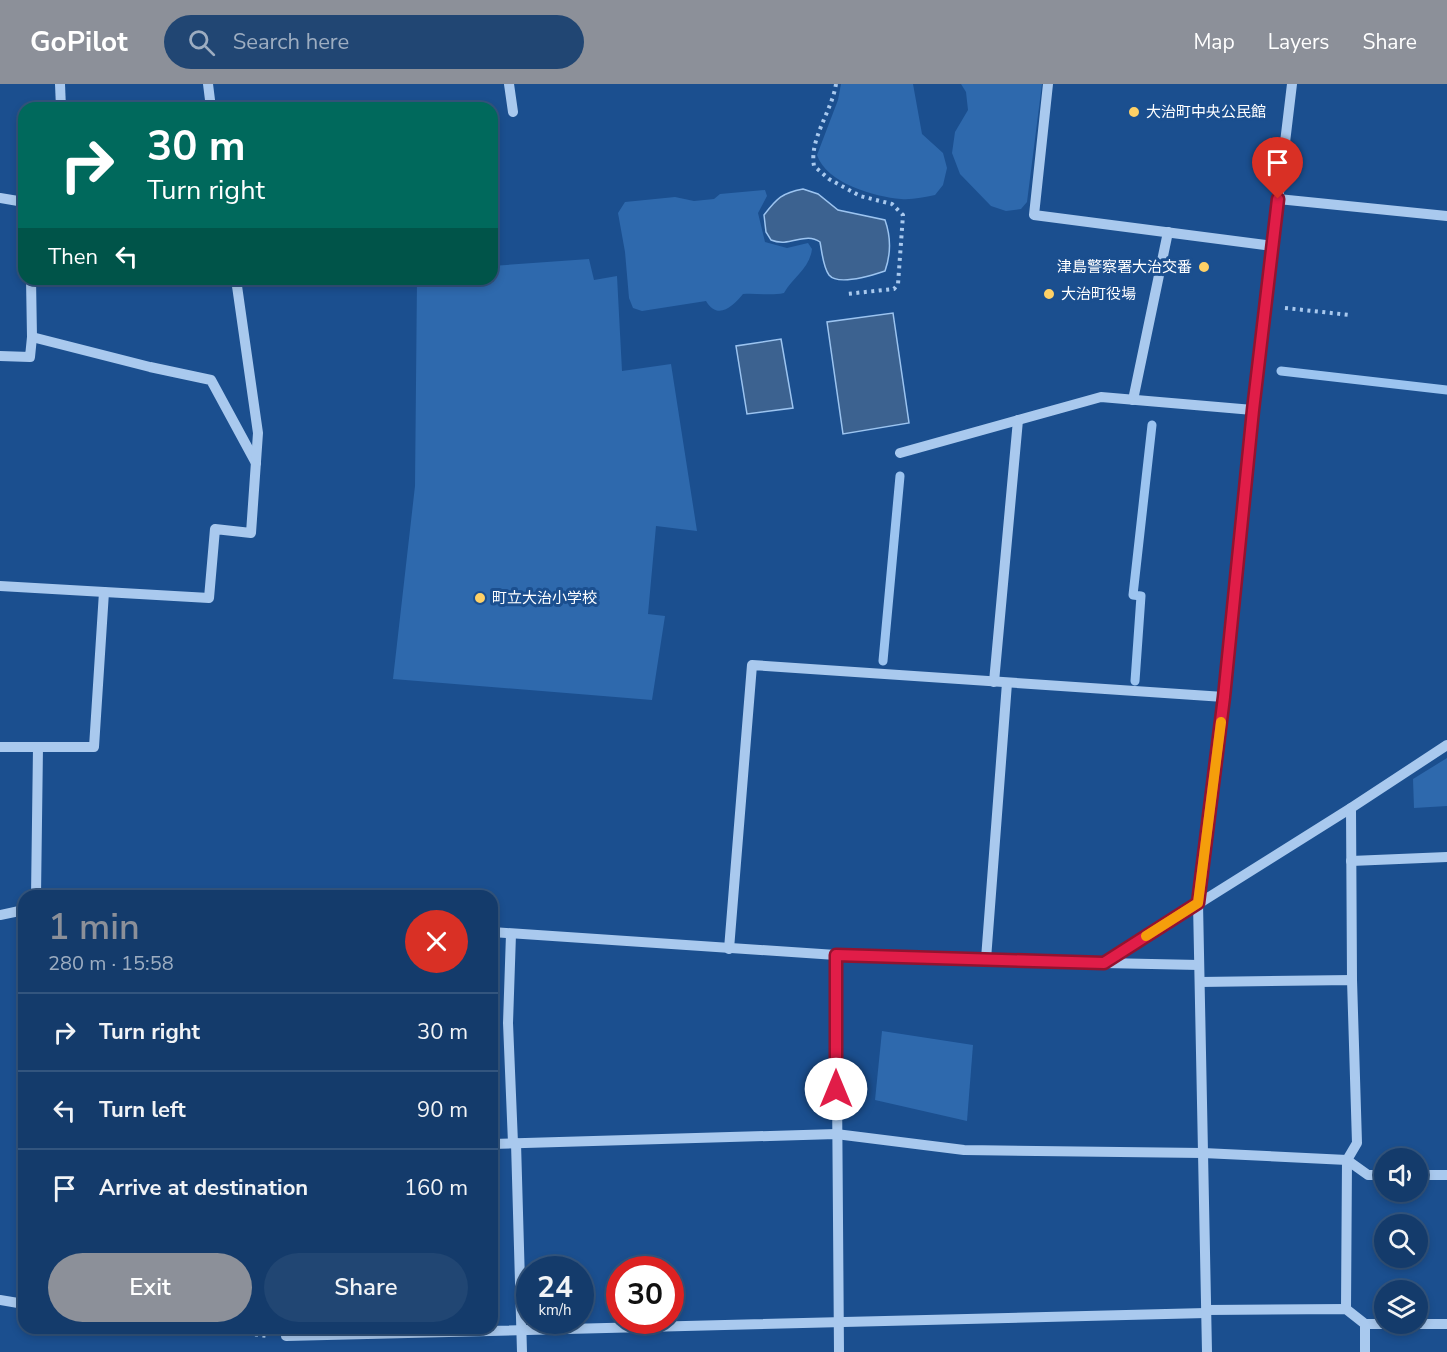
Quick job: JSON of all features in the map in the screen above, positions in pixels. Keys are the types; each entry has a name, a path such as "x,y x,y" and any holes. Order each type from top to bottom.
{"street":[{"path":"60,84 61,102"},
{"path":"208,84 210,102"},
{"path":"509,84 513,112"},
{"path":"1048,84 1034,215 1273,246"},
{"path":"1207,1352 1198,903 1224,697 1253,410 1292,84"},
{"path":"0,198 18,201"},
{"path":"1278,199 1447,216"},
{"path":"1133,400 1168,232"},
{"path":"0,356 30,357 31,285"},
{"path":"0,586 209,598 215,530 251,533 258,433 237,285"},
{"path":"32,338 211,380 256,463"},
{"path":"900,453 1101,397 1253,410"},
{"path":"994,682 1018,420"},
{"path":"0,747 94,747 104,592"},
{"path":"729,949 752,665 1224,697"},
{"path":"986,959 1007,683"},
{"path":"1104,963 1447,745"},
{"path":"36,890 38,747"},
{"path":"1346,1309 1347,1160 1357,1143 1352,980 1351,808"},
{"path":"1351,861 1447,857"},
{"path":"0,915 18,911"},
{"path":"498,933 836,955 1199,965"},
{"path":"511,934 508,1023 518,1256"},
{"path":"836,955 839,1352"},
{"path":"1200,982 1352,980"},
{"path":"498,1144 836,1134 964,1149 1203,1153 1347,1160 1368,1175 1374,1175"},
{"path":"1428,1175 1447,1174"},
{"path":"0,1300 18,1303"},
{"path":"594,1327 1346,1309 1365,1324 1447,1324"},
{"path":"1365,1324 1365,1352"},
{"path":"498,1330 516,1329"},
{"path":"286,1336 353,1334"},
{"path":"521,1334 522,1352"}],"path":[{"path":"837,84 812,154 814,166 829,179 860,196 892,204 903,215 898,284 894,289 846,294"},
{"path":"1266,306 1350,315"},
{"path":"249,1334 279,1338 286,1336"}],"shaded area":[{"path":"841,84 913,84 922,134 943,153 947,168 943,185 935,195 905,199 865,192 841,181 822,165 817,155 838,100"},
{"path":"961,84 1042,84 1027,202 1021,209 1006,211 991,206 960,174 952,153 955,132 968,110 966,92"},
{"path":"803,189 818,194 838,210 885,220 890,246 885,271 856,279 840,280 829,275 825,268 820,242 809,238 785,242 771,240 766,232 764,215 780,197"},
{"path":"765,190 767,196 758,213 765,242 787,248 808,243 812,249 805,267 784,293 743,294 730,307 720,311 715,310 706,301 642,311 633,308 629,298 625,252 618,213 625,202 675,197 694,201 714,199 720,194"},
{"path":"589,259 594,280 617,276 622,371 671,364 697,531 656,526 648,614 665,616 652,700 393,679 415,486 417,285 498,285 498,266"},
{"path":"893,313 909,423 843,434 827,322"},
{"path":"781,339 793,408 747,414 736,346"},
{"path":"1447,758 1447,806 1414,808 1413,779"},
{"path":"882,1031 973,1045 967,1121 875,1100"}],"waterway":[{"path":"1281,371 1447,390"},
{"path":"1135,681 1141,596 1133,595 1152,425"},
{"path":"883,661 900,476"}],"slow traffic":[{"path":"1146,936 1198,903 1221,722"}],"place":[{"name":"大治町中央公民館","path":"1134,112"},
{"name":"津島警察署大治交番","path":"1204,267"},
{"name":"大治町役場","path":"1049,294"},
{"name":"町立大治小学校","path":"480,598"}],"route":[{"path":"836,1089 836,955 1104,963 1198,903 1224,697 1253,410 1278,199"}]}
